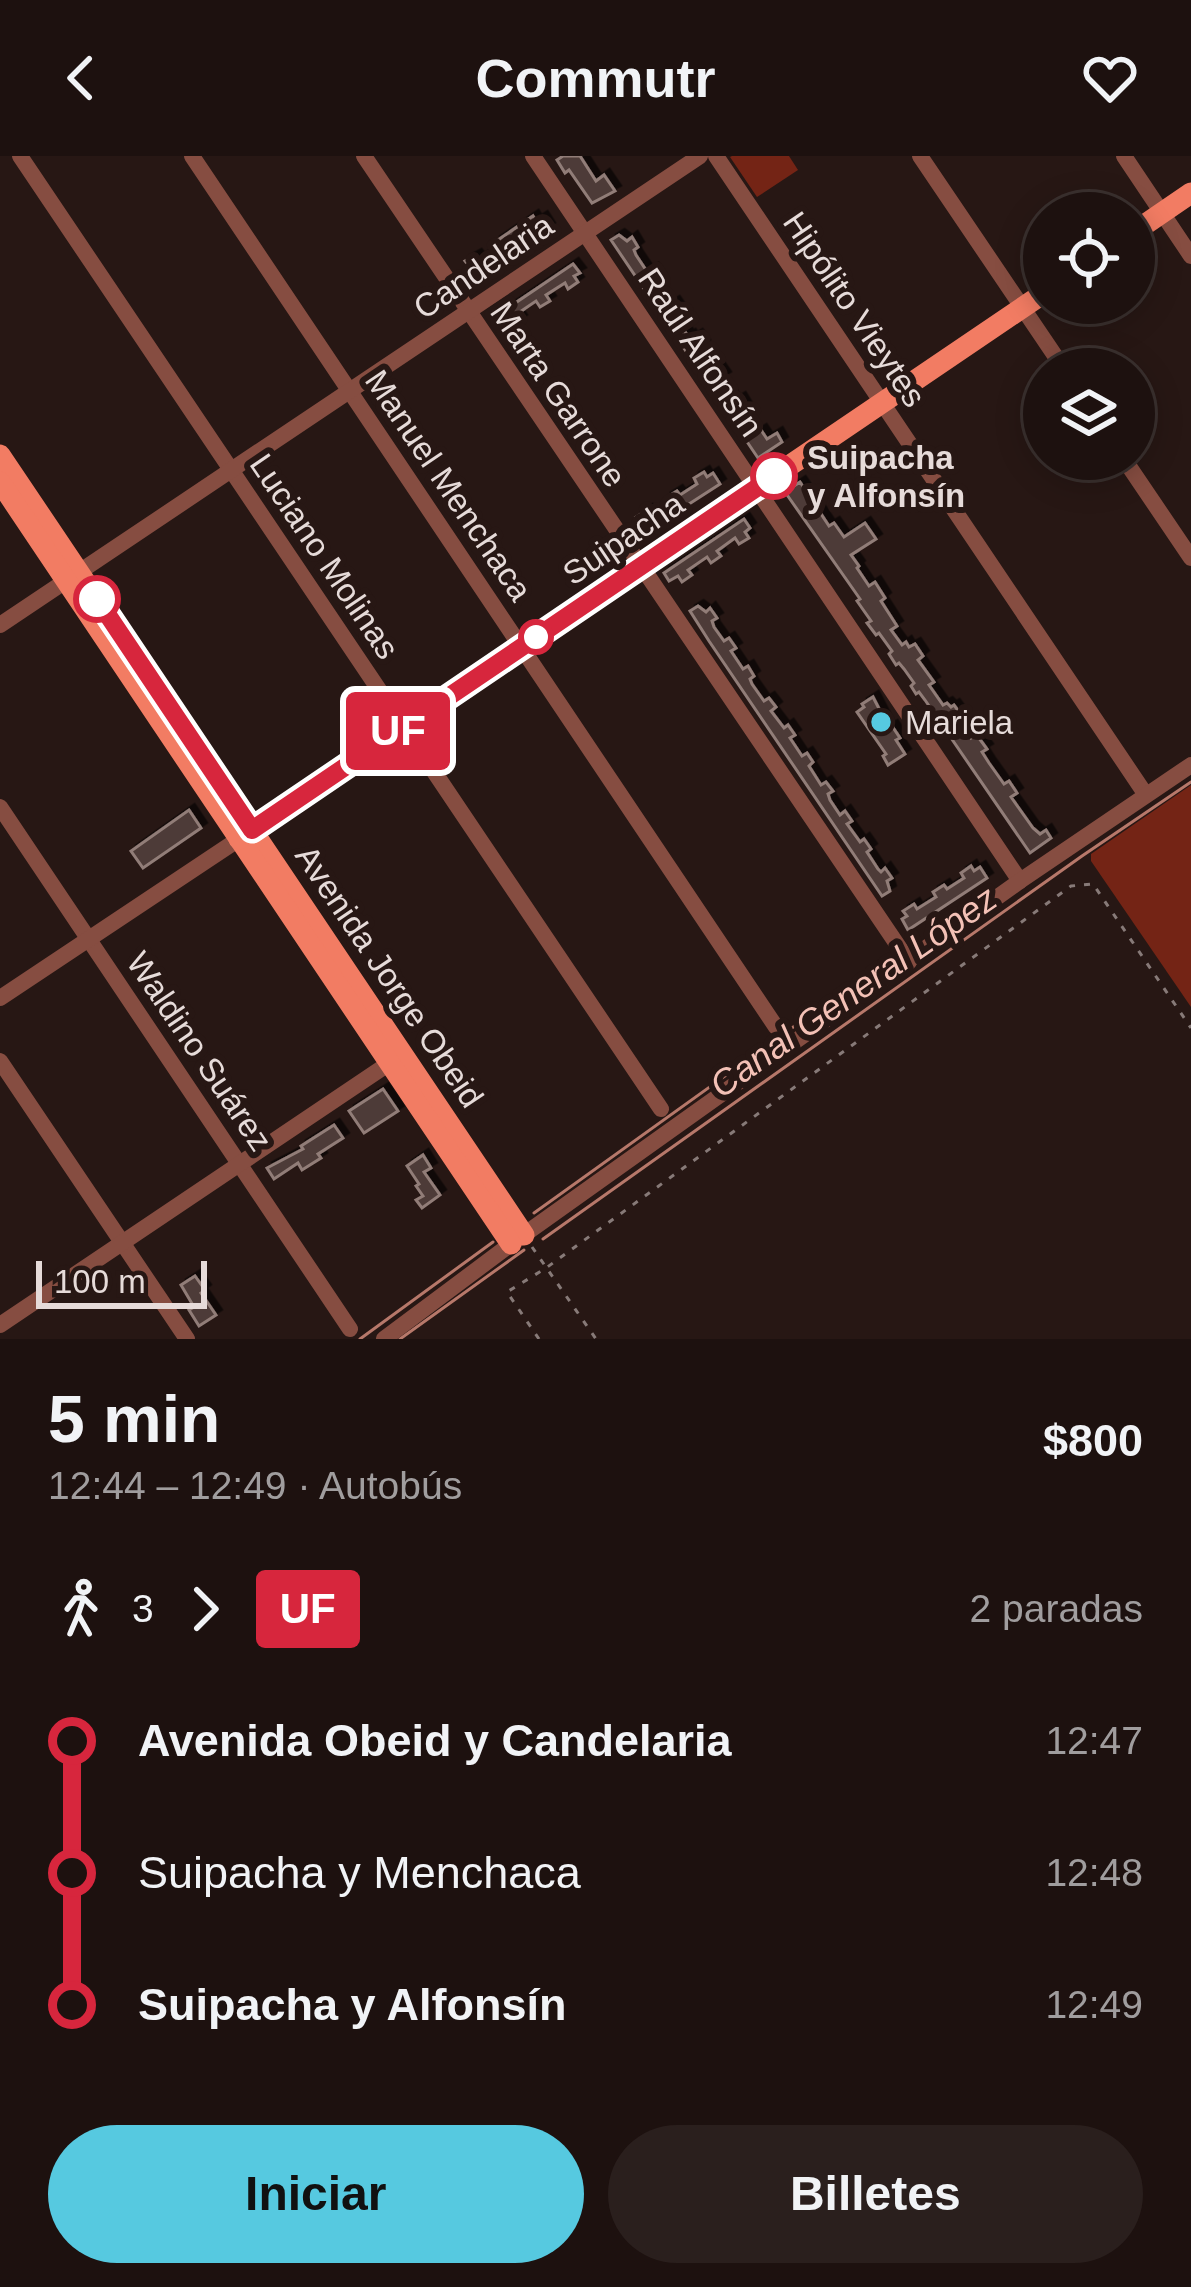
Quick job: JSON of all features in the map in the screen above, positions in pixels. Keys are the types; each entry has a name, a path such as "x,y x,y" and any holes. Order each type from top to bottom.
{"main road":[{"path":"1155,218 1191,193"},
{"name":"Suipacha","path":"246,834 1022,308"},
{"name":"Avenida Jorge Obeid","path":"0,455 72,576 524,1244"},
{"name":"Avenida Jorge Obeid","path":"0,482 72,576"}],"street":[{"path":"0,163 10,156"},
{"name":"Luciano Molinas","path":"20,156 661,1109"},
{"name":"Manuel Menchaca","path":"192,156 776,1027"},
{"name":"Marta Garrone","path":"364,156 909,962"},
{"name":"Raúl Alfonsín","path":"533,156 1020,881"},
{"name":"Candelaria","path":"0,625 700,156"},
{"name":"Hipólito Vieytes","path":"716,156 1146,795"},
{"path":"920,156 1050,348"},
{"path":"1124,156 1191,256"},
{"path":"1138,480 1191,558"},
{"path":"383,1339 524,1244 1020,881 1191,764"},
{"name":"Waldino Suárez","path":"0,807 350,1329"},
{"name":"Suipacha","path":"0,998 246,834"},
{"path":"4,1327 396,1059"},
{"path":"0,1061 187,1339"}],"path":[{"path":"539,1339 507,1292 1071,886 1094,884 1191,1028"},
{"path":"524,1244 596,1339"}],"shaded area":[{"path":"732,156 789,156 798,170 757,197"},
{"path":"1191,785 1191,1007 1091,861 1091,854"}],"building":[{"path":"580,156 596,181 604,175 615,191 592,203 569,170 565,173 557,160"},
{"path":"533,216 536,221 542,217 549,228 470,280 465,261 476,255 479,259 498,247 495,242"},
{"path":"619,235 627,241 632,237 638,247 636,255 648,273 653,269 660,279 655,289 665,303 674,302 681,312 677,321 688,336 697,335 704,345 699,348 702,353 725,377 720,380 735,401 740,398 756,433 761,430 767,439 777,433 782,442 758,458 611,240"},
{"path":"573,264 580,273 574,276 578,282 568,289 565,283 546,295 550,301 540,307 536,301 517,314 521,320 511,327 507,320 499,326 493,318"},
{"path":"704,472 707,477 713,473 720,484 641,535 636,517 647,510 650,515 669,502 666,498 697,484 694,478"},
{"path":"800,482 829,526 834,523 844,537 865,523 876,539 851,555 857,568 869,586 875,582 885,598 881,601 897,626 891,630 902,645 915,644 923,656 918,660 943,705 954,705 971,738 976,734 987,749 982,752 989,763 1017,793 1011,797 1033,828 1040,834 1046,830 1051,838 1030,853 925,700 916,694 914,683 896,665 889,654 892,651 867,623 871,621 860,599 785,492"},
{"path":"744,519 749,538 739,544 735,538 717,551 721,556 711,563 707,557 688,570 692,575 682,582 678,576 669,581 664,573"},
{"path":"698,606 706,612 710,608 717,618 712,621 714,627 724,641 729,638 736,648 731,651 754,676 752,684 764,701 769,698 776,707 771,711 795,735 790,738 802,756 807,753 813,762 809,766 821,785 826,782 833,791 828,794 840,815 845,811 852,821 847,824 871,849 867,852 878,869 885,868 892,878 887,881 890,891 882,896 709,641 690,611"},
{"path":"873,697 905,754 888,765 886,754 857,712"},
{"path":"189,810 201,828 143,868 131,851"},
{"path":"971,866 974,871 980,867 987,878 908,930 903,911 914,904 917,909 936,897 933,892 964,878 961,873"},
{"path":"383,1089 398,1111 364,1133 349,1111"},
{"path":"334,1125 343,1138 318,1154 321,1158 302,1170 298,1163 274,1179 267,1168"},
{"path":"423,1155 431,1168 424,1172 440,1195 422,1208 416,1200 423,1196 419,1184 407,1166"},
{"path":"195,1276 216,1315 199,1326 181,1285"}],"waterway":[{"name":"Canal General López","path":"543,1239 1191,782"},
{"name":"Canal General López","path":"534,1213 888,959"},
{"name":"Canal General López","path":"360,1339 493,1242"},
{"name":"Canal General López","path":"400,1339 524,1250"}],"bus line":[{"name":"UF","path":"97,599 252,830 774,476"}],"place":[{"name":"Suipacha y Alfonsín","path":"774,476"},
{"name":"Mariela","path":"881,722"}]}
